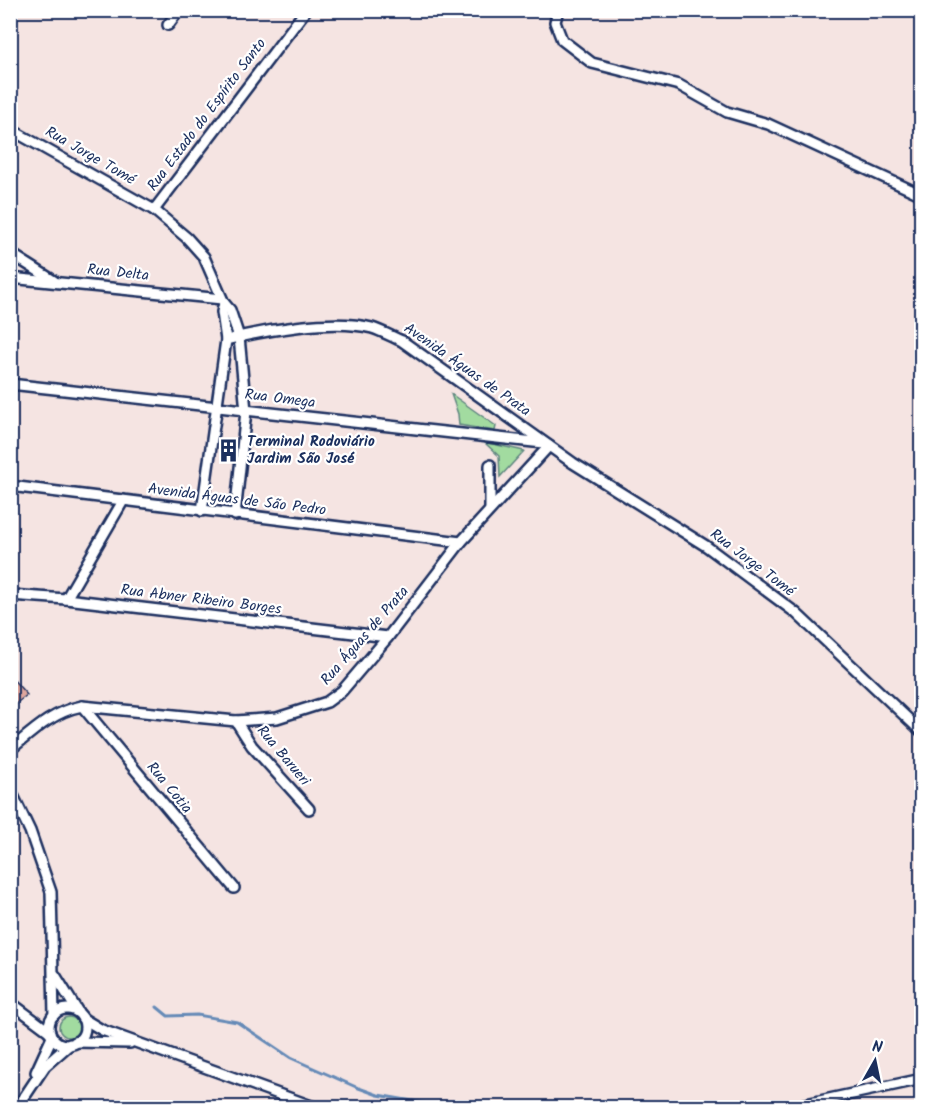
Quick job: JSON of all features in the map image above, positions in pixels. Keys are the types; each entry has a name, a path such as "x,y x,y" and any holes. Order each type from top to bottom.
{"street":[{"path":"168,25 180,10"},
{"name":"Rua Estado do Espírito Santo","path":"154,210 306,10"},
{"path":"558,10 555,22 562,40 591,63 679,85 727,112 768,124 921,195"},
{"name":"Rua Jorge Tomé","path":"10,129 154,210"},
{"path":"154,210 201,252 223,301 230,310 239,337 246,411 235,515"},
{"path":"10,253 56,282"},
{"name":"Rua Delta","path":"10,278 223,301"},
{"path":"202,511 226,340 222,312 223,301"},
{"name":"Avenida Águas de Prata","path":"226,340 328,324 373,328 402,341 547,445"},
{"name":"Rua Omega","path":"10,384 547,445"},
{"name":"Rua Jorge Tomé","path":"547,445 706,546 796,613 921,732"},
{"name":"Rua Águas de Prata","path":"10,750 48,719 63,710 82,706 236,721 286,716 327,702 342,691 388,637 461,542 547,445"},
{"path":"490,465 490,509"},
{"name":"Avenida Águas de São Pedro","path":"10,486 461,542"},
{"path":"66,599 123,501"},
{"name":"Rua Abner Ribeiro Borges","path":"10,595 66,599 388,637"},
{"name":"Rua Cotia","path":"82,706 234,888"},
{"name":"Rua Barueri","path":"236,721 252,746 309,809"},
{"path":"10,789 38,852 51,892 54,973 51,1034 28,1091"},
{"path":"17,1107 45,1066 83,1034 81,1016 54,973"},
{"path":"10,1002 60,1043 142,1044"},
{"path":"22,1012 52,1017 68,1010 102,1030 317,1107"},
{"path":"787,1107 921,1079"}],"green space":[{"path":"451,394 496,426 495,431 459,425"},
{"path":"484,442 524,451 500,477 499,456"},
{"path":"69,1017 76,1020 79,1027 76,1034 69,1037 62,1034 59,1027 62,1020"}],"building":[{"path":"10,676 27,695 10,708"}],"waterway":[{"path":"157,1007 168,1016 197,1015 237,1022 291,1058 356,1087 378,1095 424,1103 433,1108"}],"place":[{"name":"Terminal Rodoviário Jardim São José","path":"229,451"}]}
